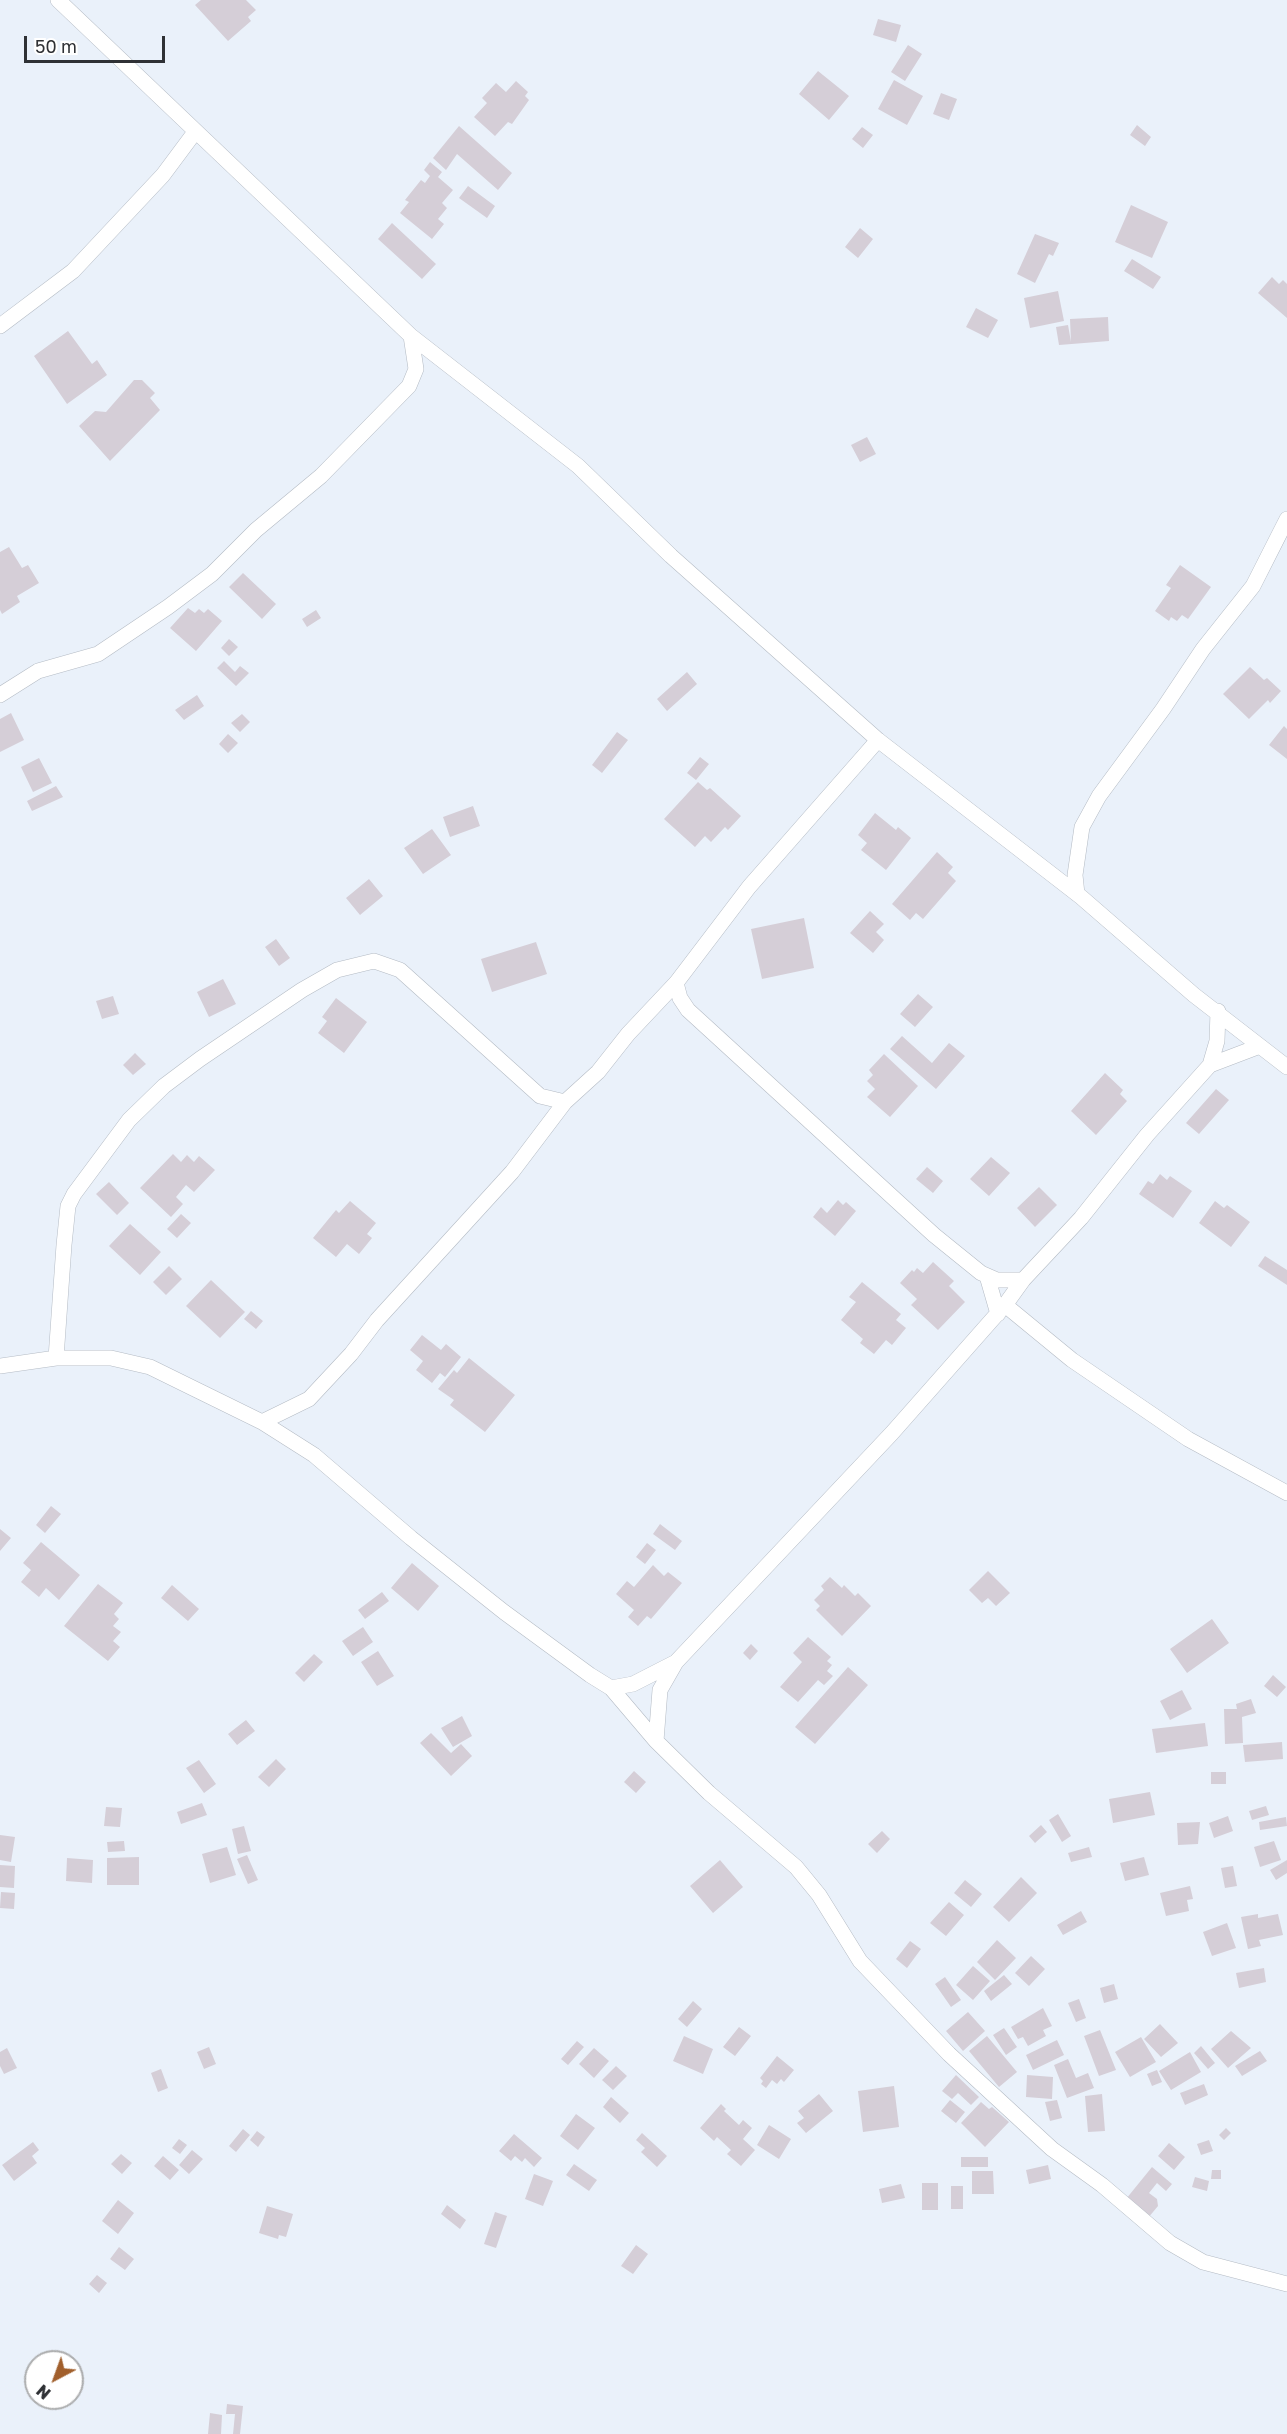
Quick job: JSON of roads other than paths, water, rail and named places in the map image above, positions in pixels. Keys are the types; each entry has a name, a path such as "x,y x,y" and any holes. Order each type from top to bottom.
{"street":[{"path":"58,0 411,336 578,466 670,556 878,740 1077,894 1194,995 1218,1011 1287,1067"},
{"path":"0,326 73,270 163,175 195,132"},
{"path":"0,695 38,671 98,654 159,614 212,574 256,530 321,476 409,386 416,369 411,336"},
{"path":"1077,894 1075,875 1082,827 1088,816 1203,649 1252,586 1287,519"},
{"path":"262,1422 309,1399 351,1354 397,1298 512,1172 565,1102 598,1072 628,1034 676,983 749,887 878,740"},
{"path":"56,1358 68,1206 74,1194 129,1120 164,1086 276,1007 337,970 374,961 400,970 540,1096 565,1102"},
{"path":"676,983 680,998 688,1010 934,1235 987,1276 997,1280 1023,1280"},
{"path":"656,1741 660,1690 676,1662 891,1433 1002,1309 1023,1280 1081,1218 1147,1135 1210,1065 1217,1041 1218,1011"},
{"path":"1210,1065 1260,1047"},
{"path":"987,1276 1002,1309 1072,1360 1188,1439 1287,1493"},
{"path":"0,1366 56,1358 111,1358 150,1367 262,1422 314,1455 411,1539 504,1612 612,1688 656,1741 709,1793 796,1867 819,1895 840,1933 860,1961 949,2054 1052,2149 1102,2185 1170,2243 1203,2262 1287,2284"},
{"path":"612,1688 633,1684 676,1662"}]}
